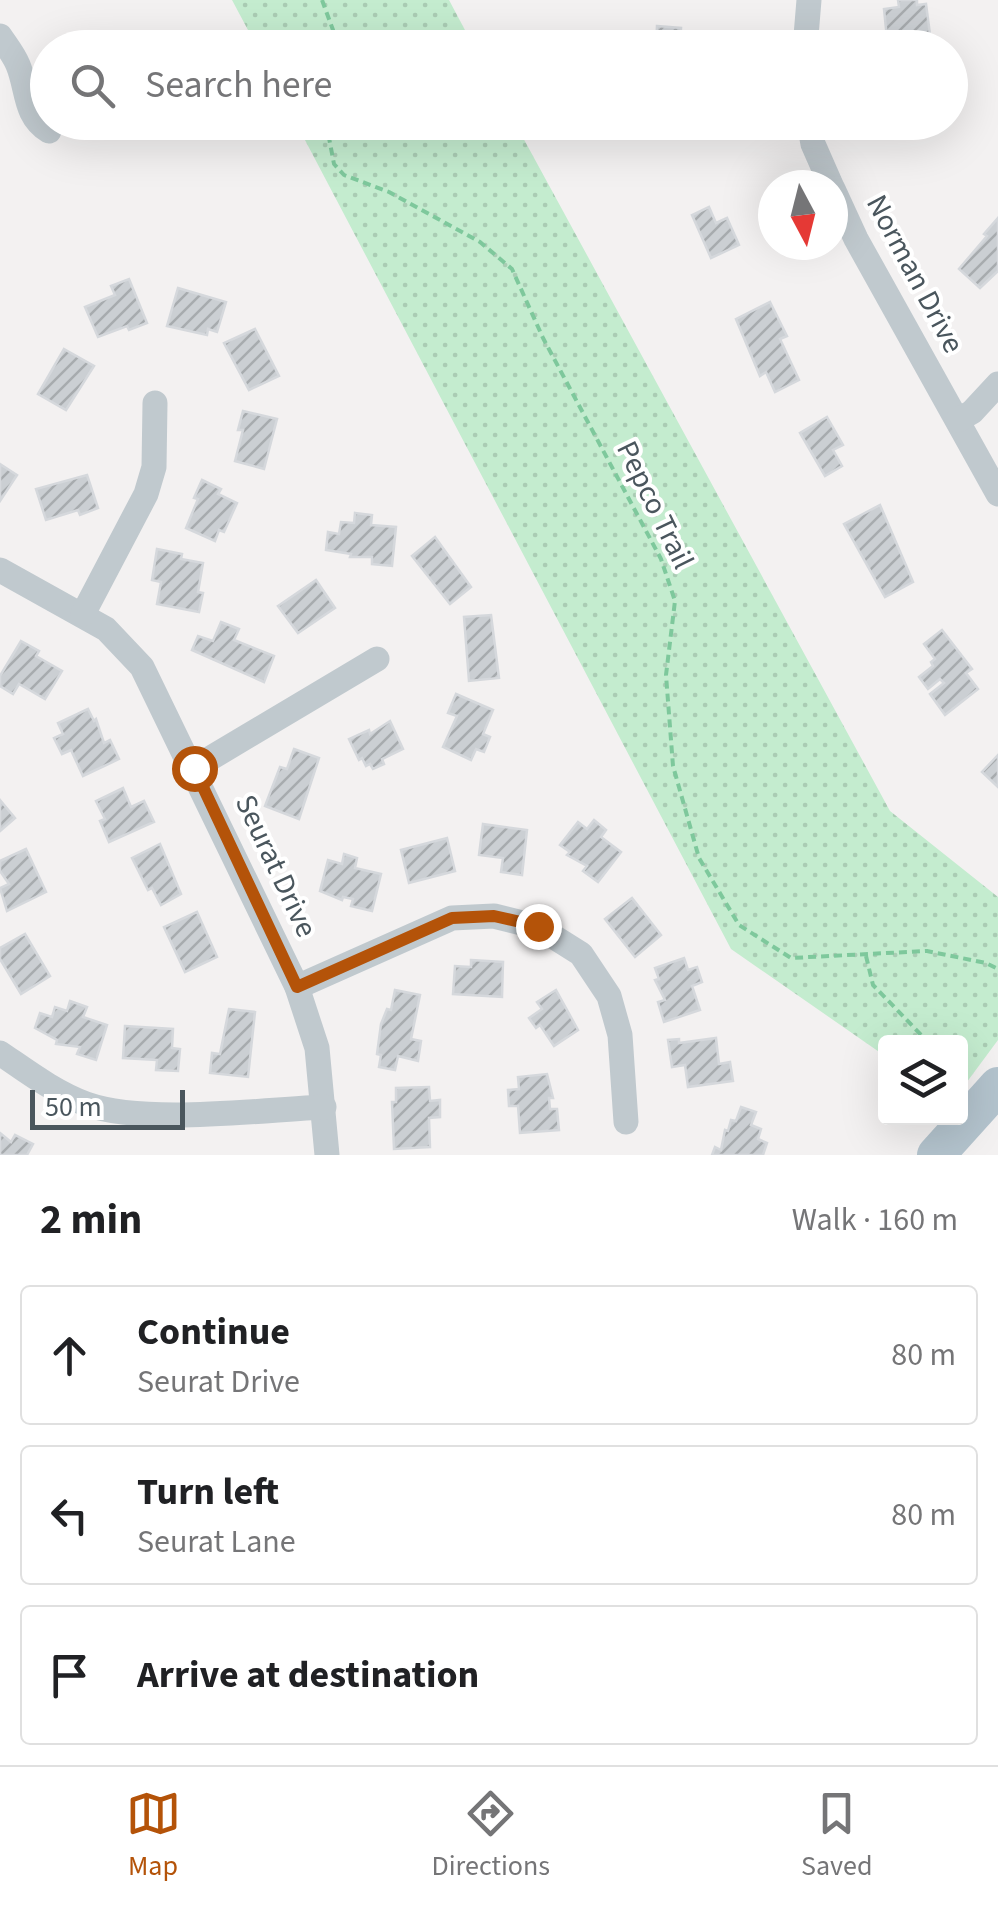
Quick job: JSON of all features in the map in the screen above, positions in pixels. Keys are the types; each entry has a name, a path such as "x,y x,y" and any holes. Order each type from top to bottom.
{"main road":[{"path":"936,1155 998,1086"}],"street":[{"path":"806,30 810,0"},
{"path":"0,36 18,63 30,112"},
{"name":"Norman Drive","path":"812,140 824,170"},
{"name":"Norman Drive","path":"848,222 998,494"},
{"path":"958,420 972,412 998,384"},
{"path":"84,614 146,494 154,467 155,403"},
{"name":"Seurat Drive","path":"0,570 106,629 142,667 297,987 317,1048 327,1155"},
{"path":"194,768 377,658"},
{"path":"297,987 452,918 494,916 538,926 581,954 609,996 620,1035 626,1122"},
{"path":"0,1053 53,1090 90,1105 143,1114 324,1107"}],"path":[{"path":"322,0 333,30"},
{"name":"Pepco Trail","path":"329,140 334,164 344,175 389,192 480,242 512,270 543,338 666,573 675,602 666,675 673,766 700,858 739,925 791,958 927,951 998,969"},
{"path":"866,956 872,985 921,1035"}],"green space":[{"path":"232,0 449,0 465,30 248,30"},
{"path":"305,140 524,140 890,811 998,897 998,1040 968,1081 968,1035 878,1035 878,1051 731,949"}],"building":[{"path":"898,0 926,4 929,30 886,30 884,9 899,7"},
{"path":"657,26 681,28 681,30 657,30"},
{"path":"709,207 716,223 727,218 739,245 711,258 692,215"},
{"path":"998,218 998,271 980,288 959,269"},
{"path":"129,279 147,323 98,337 85,307 115,295 111,286"},
{"path":"178,288 226,302 217,332 208,329 207,335 167,326"},
{"path":"770,302 787,336 780,339 799,380 775,392 766,372 760,376 736,319"},
{"path":"255,329 279,376 249,390 224,343"},
{"path":"64,349 94,366 66,410 38,394"},
{"path":"243,411 277,419 264,469 235,461 243,430 238,430"},
{"path":"827,417 843,445 833,450 842,466 825,476 800,433"},
{"path":"0,464 17,475 0,501"},
{"path":"87,475 98,508 46,520 36,489"},
{"path":"202,480 237,503 224,532 219,530 215,541 186,528"},
{"path":"880,505 913,582 885,597 844,524"},
{"path":"355,513 372,515 371,525 396,527 392,566 372,564 372,557 350,557 351,554 326,550 328,532 339,534 341,522 354,523"},
{"path":"435,537 471,587 450,604 412,556"},
{"path":"157,549 203,563 199,612 157,604 161,582 152,580"},
{"path":"316,580 335,608 298,633 278,606"},
{"path":"491,615 499,678 469,681 464,617"},
{"path":"221,622 239,629 234,640 274,656 264,682 192,650 198,636 213,641"},
{"path":"942,630 972,669 966,673 978,689 945,715 930,694 944,683 940,679 928,689 919,677 933,666 931,662 935,659 924,644"},
{"path":"21,641 39,651 36,656 62,671 45,699 19,684 13,694 0,686 0,676"},
{"path":"456,694 493,710 483,734 490,737 484,752 476,749 471,760 443,747 457,716 448,713"},
{"path":"88,709 104,743 110,740 119,759 83,776 71,750 62,754 54,738 63,734 58,723"},
{"path":"390,721 403,749 382,759 384,764 373,769 370,764 366,766 349,739 369,730 370,734"},
{"path":"294,749 319,758 299,819 265,806 280,767 287,769"},
{"path":"998,755 998,787 982,772"},
{"path":"123,788 131,807 144,801 154,822 109,842 100,821 105,819 96,801"},
{"path":"0,800 15,818 0,831"},
{"path":"594,820 606,830 601,837 621,852 598,882 583,871 587,866 567,855 570,852 560,845 578,822 587,829"},
{"path":"483,824 527,830 522,875 501,872 503,858 479,855"},
{"path":"447,838 455,871 409,883 401,850"},
{"path":"160,844 181,894 161,905 152,888 148,890 132,858"},
{"path":"26,849 46,892 7,911 0,888 9,884 0,871 0,861"},
{"path":"344,854 357,858 355,868 381,874 372,911 351,906 353,899 342,900 320,891 328,860 342,864"},
{"path":"632,898 661,935 635,957 605,919"},
{"path":"197,912 217,957 185,972 164,927"},
{"path":"25,934 50,976 21,994 0,959 0,948"},
{"path":"684,958 688,970 697,967 702,982 692,986 700,1010 664,1022 658,1002 665,1000 655,980 659,979 655,968"},
{"path":"471,960 503,962 502,997 453,994 455,966 471,967"},
{"path":"395,990 420,995 411,1039 421,1041 418,1061 398,1056 395,1070 379,1067 381,1055 377,1054 381,1024 387,1009 391,1010"},
{"path":"556,990 578,1030 554,1046 540,1025 536,1028 529,1018 542,1009 537,1002"},
{"path":"70,1001 87,1007 83,1017 107,1025 96,1060 77,1054 80,1047 56,1044 57,1040 35,1028 40,1013 52,1017 55,1007 67,1011"},
{"path":"229,1009 255,1012 248,1077 210,1073 212,1053 220,1054"},
{"path":"125,1026 173,1029 172,1048 180,1049 178,1071 156,1070 157,1060 123,1058"},
{"path":"716,1038 719,1064 730,1062 733,1081 688,1087 685,1065 672,1067 668,1040 679,1039 679,1043"},
{"path":"547,1074 553,1098 549,1098 550,1109 557,1109 559,1130 520,1133 518,1106 509,1106 508,1090 519,1089 518,1077"},
{"path":"429,1087 430,1101 440,1100 440,1117 429,1118 430,1147 394,1149 392,1102 396,1102 396,1088"},
{"path":"741,1107 756,1112 751,1125 761,1129 758,1139 767,1143 763,1155 712,1155 715,1147 721,1150 725,1130 728,1131 731,1120 736,1121"},
{"path":"0,1133 11,1142 15,1135 33,1144 27,1155 0,1155"}],"route":[{"path":"194,768 297,987 452,918 494,916 538,926"}]}
